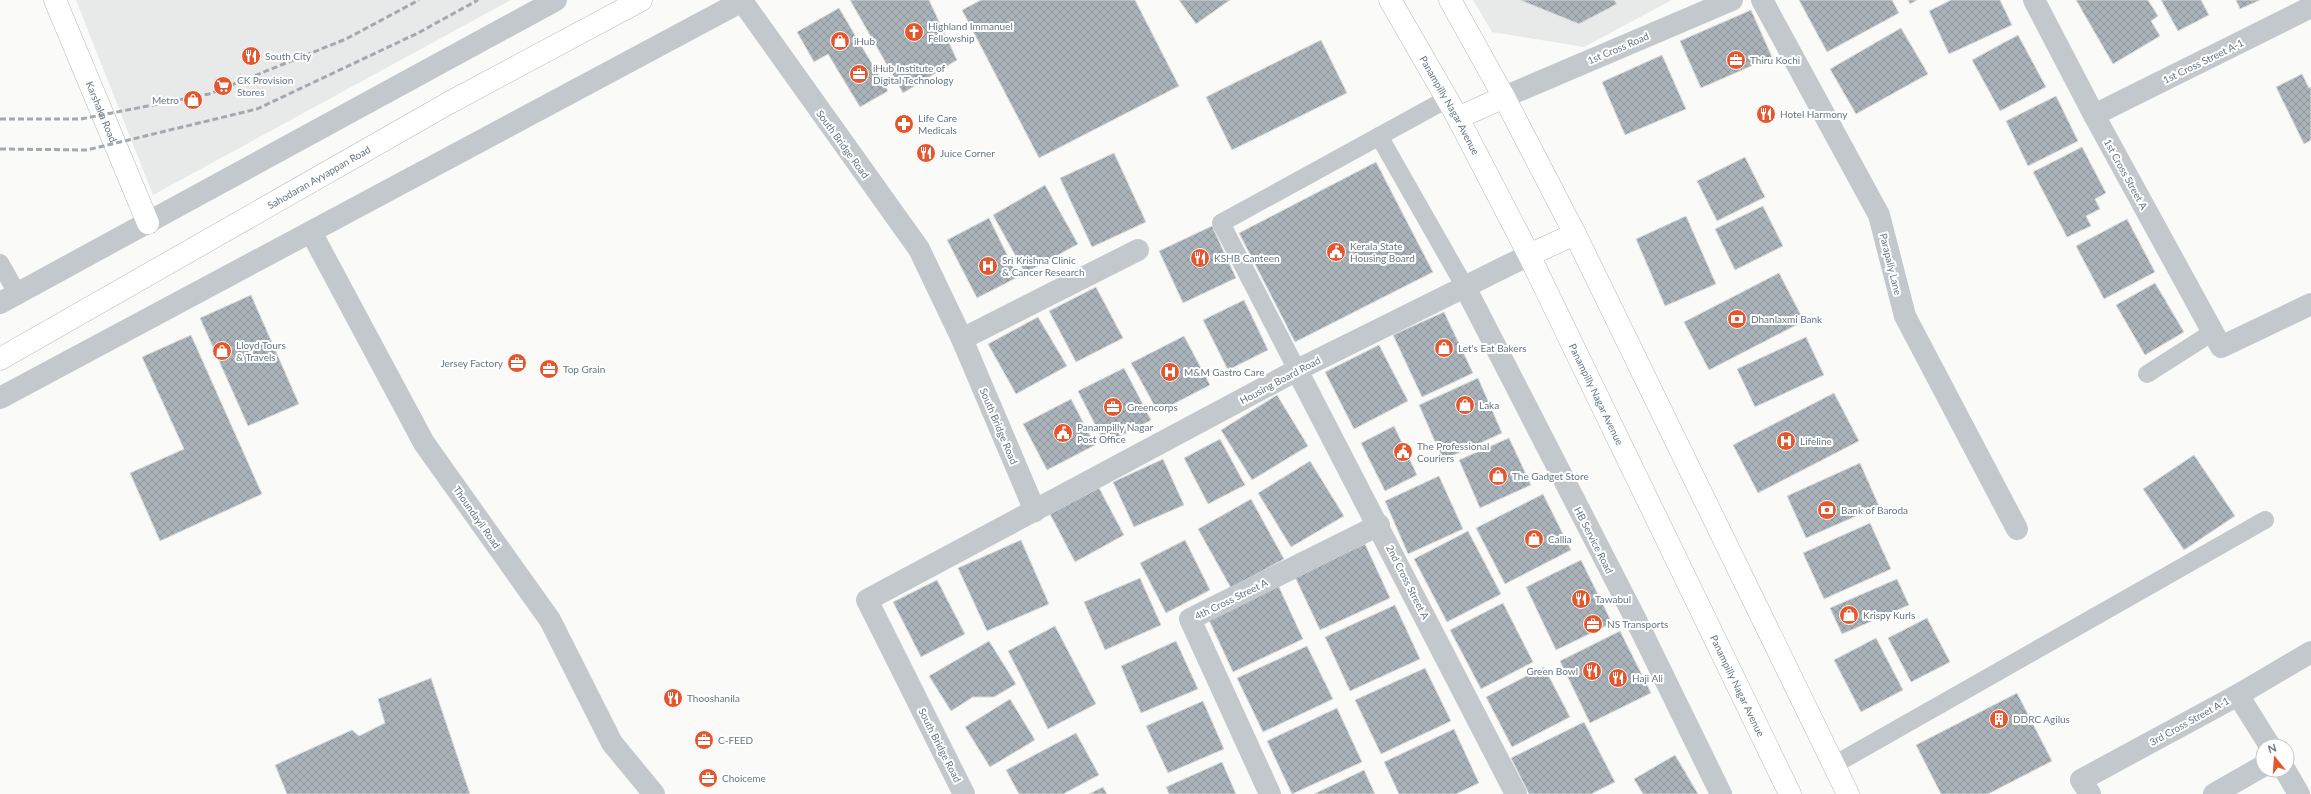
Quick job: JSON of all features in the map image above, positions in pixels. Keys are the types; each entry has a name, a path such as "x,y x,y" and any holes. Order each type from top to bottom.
{"street":[{"name":"Karshaka Road","path":"55,0 148,222"},
{"path":"8,298 556,0"},
{"name":"Sahodaran Ayyappan Road","path":"0,359 447,104 641,0"},
{"name":"Panampilly Nagar Avenue","path":"1390,0 1458,118 1529,255 1790,794"},
{"path":"1450,0 1504,97 1575,234 1832,766 1848,794"},
{"name":"1st Cross Road","path":"1504,97 1732,0"},
{"name":"Parapally Lane","path":"1762,0 1879,215 1905,316 2017,529"},
{"name":"1st Cross Street A","path":"2034,0 2094,115 2217,340"},
{"path":"0,398 743,1"},
{"name":"South Bridge Road","path":"743,1 919,249 962,339 1035,511 867,600 964,794"},
{"name":"1st Cross Street A-1","path":"2094,115 2311,7"},
{"path":"1458,118 1504,97"},
{"name":"Thoundayil Road","path":"311,232 424,443 550,620 612,744 654,794"},
{"path":"1529,255 1575,234"},
{"path":"962,339 1138,250"},
{"name":"Housing Board Road","path":"1035,511 1297,370 1529,255"},
{"name":"HB Service Road","path":"1464,287 1635,618 1721,794"},
{"path":"2217,340 2311,304"},
{"name":"2nd Cross Street A","path":"1297,370 1379,525 1516,794"},
{"name":"4th Cross Street A","path":"1270,794 1190,619 1379,525"},
{"name":"3rd Cross Street A-1","path":"2090,794 2081,780 2238,695 2311,652"},
{"path":"2238,695 2265,738"},
{"path":"2214,794 2255,771"},
{"path":"2290,778 2299,794"}],"lane":[{"path":"1297,370 1221,223 1447,99"},
{"path":"1380,136 1464,287"},
{"path":"0,263 8,298"},
{"path":"2148,374 2217,340"},
{"path":"1832,766 2265,520"}],"shaded area":[{"path":"76,0 511,0 153,195"},
{"path":"1473,0 1672,0 1584,47 1492,32"}],"building":[{"path":"850,0 929,0 957,60 903,93"},
{"path":"981,0 1135,0 1179,86 1039,158 962,10"},
{"path":"1179,0 1230,0 1196,24"},
{"path":"1520,0 1614,0 1617,4 1579,24"},
{"path":"1799,0 1892,0 1899,13 1827,52"},
{"path":"1908,0 1917,0 1910,4"},
{"path":"1951,0 2000,0 2012,25 1949,54 1929,11"},
{"path":"2076,0 2148,0 2158,16 2151,21 2160,36 2113,64"},
{"path":"2161,0 2201,0 2209,15 2178,31"},
{"path":"2236,0 2260,0 2240,9"},
{"path":"839,8 888,91 860,107 828,54 814,62 797,32"},
{"path":"1751,10 1772,57 1701,88 1680,41"},
{"path":"1901,28 1928,74 1856,114 1830,69"},
{"path":"2018,35 2046,87 2000,111 1972,60"},
{"path":"1321,40 1347,93 1232,150 1206,97"},
{"path":"1662,55 1686,109 1625,135 1602,82"},
{"path":"2302,74 2309,88 2311,87 2311,140 2304,144 2276,87"},
{"path":"2056,96 2078,141 2028,166 2006,121"},
{"path":"2082,147 2106,193 2095,199 2100,209 2086,216 2091,226 2067,237 2033,172"},
{"path":"1114,153 1146,222 1092,247 1060,178"},
{"path":"1745,157 1765,197 1717,221 1697,181"},
{"name":"Kerala State Housing Board","path":"1376,162 1433,272 1295,342 1239,233"},
{"path":"1045,185 1078,244 1025,273 993,215"},
{"path":"1763,206 1783,246 1735,270 1715,229"},
{"path":"1686,216 1716,284 1665,306 1636,239"},
{"path":"989,218 1018,277 977,298 947,240"},
{"path":"2127,219 2155,272 2104,299 2076,246"},
{"path":"1212,226 1236,278 1183,303 1159,251"},
{"path":"1779,273 1804,321 1709,370 1684,322"},
{"path":"2155,283 2184,332 2145,355 2116,305"},
{"path":"1096,287 1123,338 1076,362 1049,311"},
{"path":"251,295 299,404 248,426 200,318"},
{"path":"1244,300 1268,350 1228,370 1203,320"},
{"path":"1444,312 1473,373 1422,397 1393,335"},
{"path":"1038,317 1067,366 1016,394 988,344"},
{"path":"191,335 262,494 160,541 130,473 184,449 142,357"},
{"path":"1184,336 1210,385 1158,412 1131,363"},
{"path":"1806,337 1824,375 1755,407 1737,369"},
{"path":"1379,345 1408,401 1354,429 1325,372"},
{"path":"1124,368 1151,420 1105,444 1078,391"},
{"path":"1478,378 1502,433 1443,460 1419,405"},
{"path":"1834,393 1859,441 1758,493 1733,445"},
{"path":"1277,395 1308,446 1252,480 1221,430"},
{"path":"1071,399 1095,445 1047,470 1023,424"},
{"path":"1394,426 1417,475 1385,491 1361,443"},
{"path":"1509,438 1531,485 1480,508 1459,460"},
{"path":"1220,439 1245,485 1208,504 1184,458"},
{"path":"2194,455 2235,516 2184,550 2143,489"},
{"path":"1163,459 1184,505 1134,527 1113,482"},
{"path":"1310,461 1344,516 1291,547 1258,493"},
{"path":"1860,463 1879,506 1806,538 1787,496"},
{"path":"1439,476 1463,529 1408,554 1385,501"},
{"path":"1099,488 1124,535 1075,562 1050,514"},
{"path":"1543,494 1571,550 1505,584 1476,528"},
{"path":"1251,499 1284,559 1231,588 1198,529"},
{"path":"1870,523 1891,569 1824,599 1803,553"},
{"path":"1468,531 1501,594 1447,622 1414,559"},
{"path":"1021,540 1049,604 987,631 958,568"},
{"path":"1185,540 1210,590 1166,613 1140,563"},
{"path":"1365,544 1390,598 1320,630 1295,577"},
{"path":"1581,560 1612,623 1556,650 1526,587"},
{"path":"1140,578 1161,625 1105,650 1084,602"},
{"path":"1897,579 1909,605 1842,634 1830,608"},
{"path":"937,580 965,634 921,657 893,602"},
{"path":"1278,585 1303,639 1233,672 1208,618"},
{"path":"1503,603 1533,662 1481,689 1450,630"},
{"path":"1395,605 1420,659 1350,691 1325,637"},
{"path":"1927,618 1950,662 1911,682 1888,638"},
{"path":"1055,626 1096,704 1048,729 1008,651"},
{"path":"1620,631 1651,693 1590,723 1560,661"},
{"path":"1876,638 1903,690 1861,712 1834,660"},
{"path":"989,641 1016,684 994,697 973,697 951,711 929,676"},
{"path":"1176,641 1198,689 1141,713 1121,666"},
{"path":"1307,646 1333,699 1263,732 1237,678"},
{"path":"1544,667 1570,717 1512,747 1486,697"},
{"path":"1425,668 1451,721 1381,754 1355,700"},
{"path":"431,678 470,794 287,794 275,765 352,730 359,736 385,723 378,699"},
{"name":"DDRC Agilus","path":"2017,693 2052,761 1988,794 1941,794 1916,745"},
{"path":"1010,699 1035,740 990,767 965,727"},
{"path":"1203,701 1224,749 1168,773 1146,726"},
{"path":"1337,708 1362,762 1292,794 1267,741"},
{"path":"1584,722 1615,782 1591,794 1529,794 1511,758"},
{"path":"1454,729 1479,783 1456,794 1399,794 1384,762"},
{"path":"1076,733 1099,775 1063,794 1019,794 1006,770"},
{"path":"1675,755 1698,794 1643,794 1634,779"},
{"path":"1222,762 1236,794 1169,794 1166,787"},
{"path":"1364,770 1375,794 1314,794"},
{"path":"1103,787 1107,794 1089,794"}],"railway":[{"path":"0,119 81,119 209,94 346,39 419,0"},
{"path":"0,149 87,150 257,109 418,33 478,0"}],"place":[{"name":"Highland Immanuel Fellowship","path":"914,32"},
{"name":"iHub","path":"840,41"},
{"name":"South City","path":"251,56"},
{"name":"Thiru Kochi","path":"1736,60"},
{"name":"iHub Institute of Digital Technology","path":"859,74"},
{"name":"CK Provision Stores","path":"223,86"},
{"name":"Metro","path":"193,100"},
{"name":"Hotel Harmony","path":"1766,114"},
{"name":"Life Care Medicals","path":"904,124"},
{"name":"Juice Corner","path":"926,153"},
{"name":"Kerala State Housing Board","path":"1336,252"},
{"name":"KSHB Canteen","path":"1200,258"},
{"name":"Sri Krishna Clinic & Cancer Research","path":"988,266"},
{"name":"Dhanlaxmi Bank","path":"1737,319"},
{"name":"Let's Eat Bakers","path":"1444,348"},
{"name":"Lloyd Tours & Travels","path":"222,351"},
{"name":"Jersey Factory","path":"517,363"},
{"name":"Top Grain","path":"549,369"},
{"name":"M&M Gastro Care","path":"1170,372"},
{"name":"Laka","path":"1465,405"},
{"name":"Greencorps","path":"1113,407"},
{"name":"Panampilly Nagar Post Office","path":"1063,433"},
{"name":"Lifeline","path":"1786,441"},
{"name":"The Professional Couriers","path":"1403,452"},
{"name":"The Gadget Store","path":"1498,476"},
{"name":"Bank of Baroda","path":"1827,510"},
{"name":"Callia","path":"1534,539"},
{"name":"Tawabul","path":"1581,599"},
{"name":"Krispy Kurls","path":"1849,615"},
{"name":"NS Transports","path":"1593,624"},
{"name":"Green Bowl","path":"1592,671"},
{"name":"Haji Ali","path":"1618,678"},
{"name":"Thooshanila","path":"673,698"},
{"name":"DDRC Agilus","path":"1999,719"},
{"name":"C-FEED","path":"704,740"},
{"name":"Choiceme","path":"708,778"}]}
